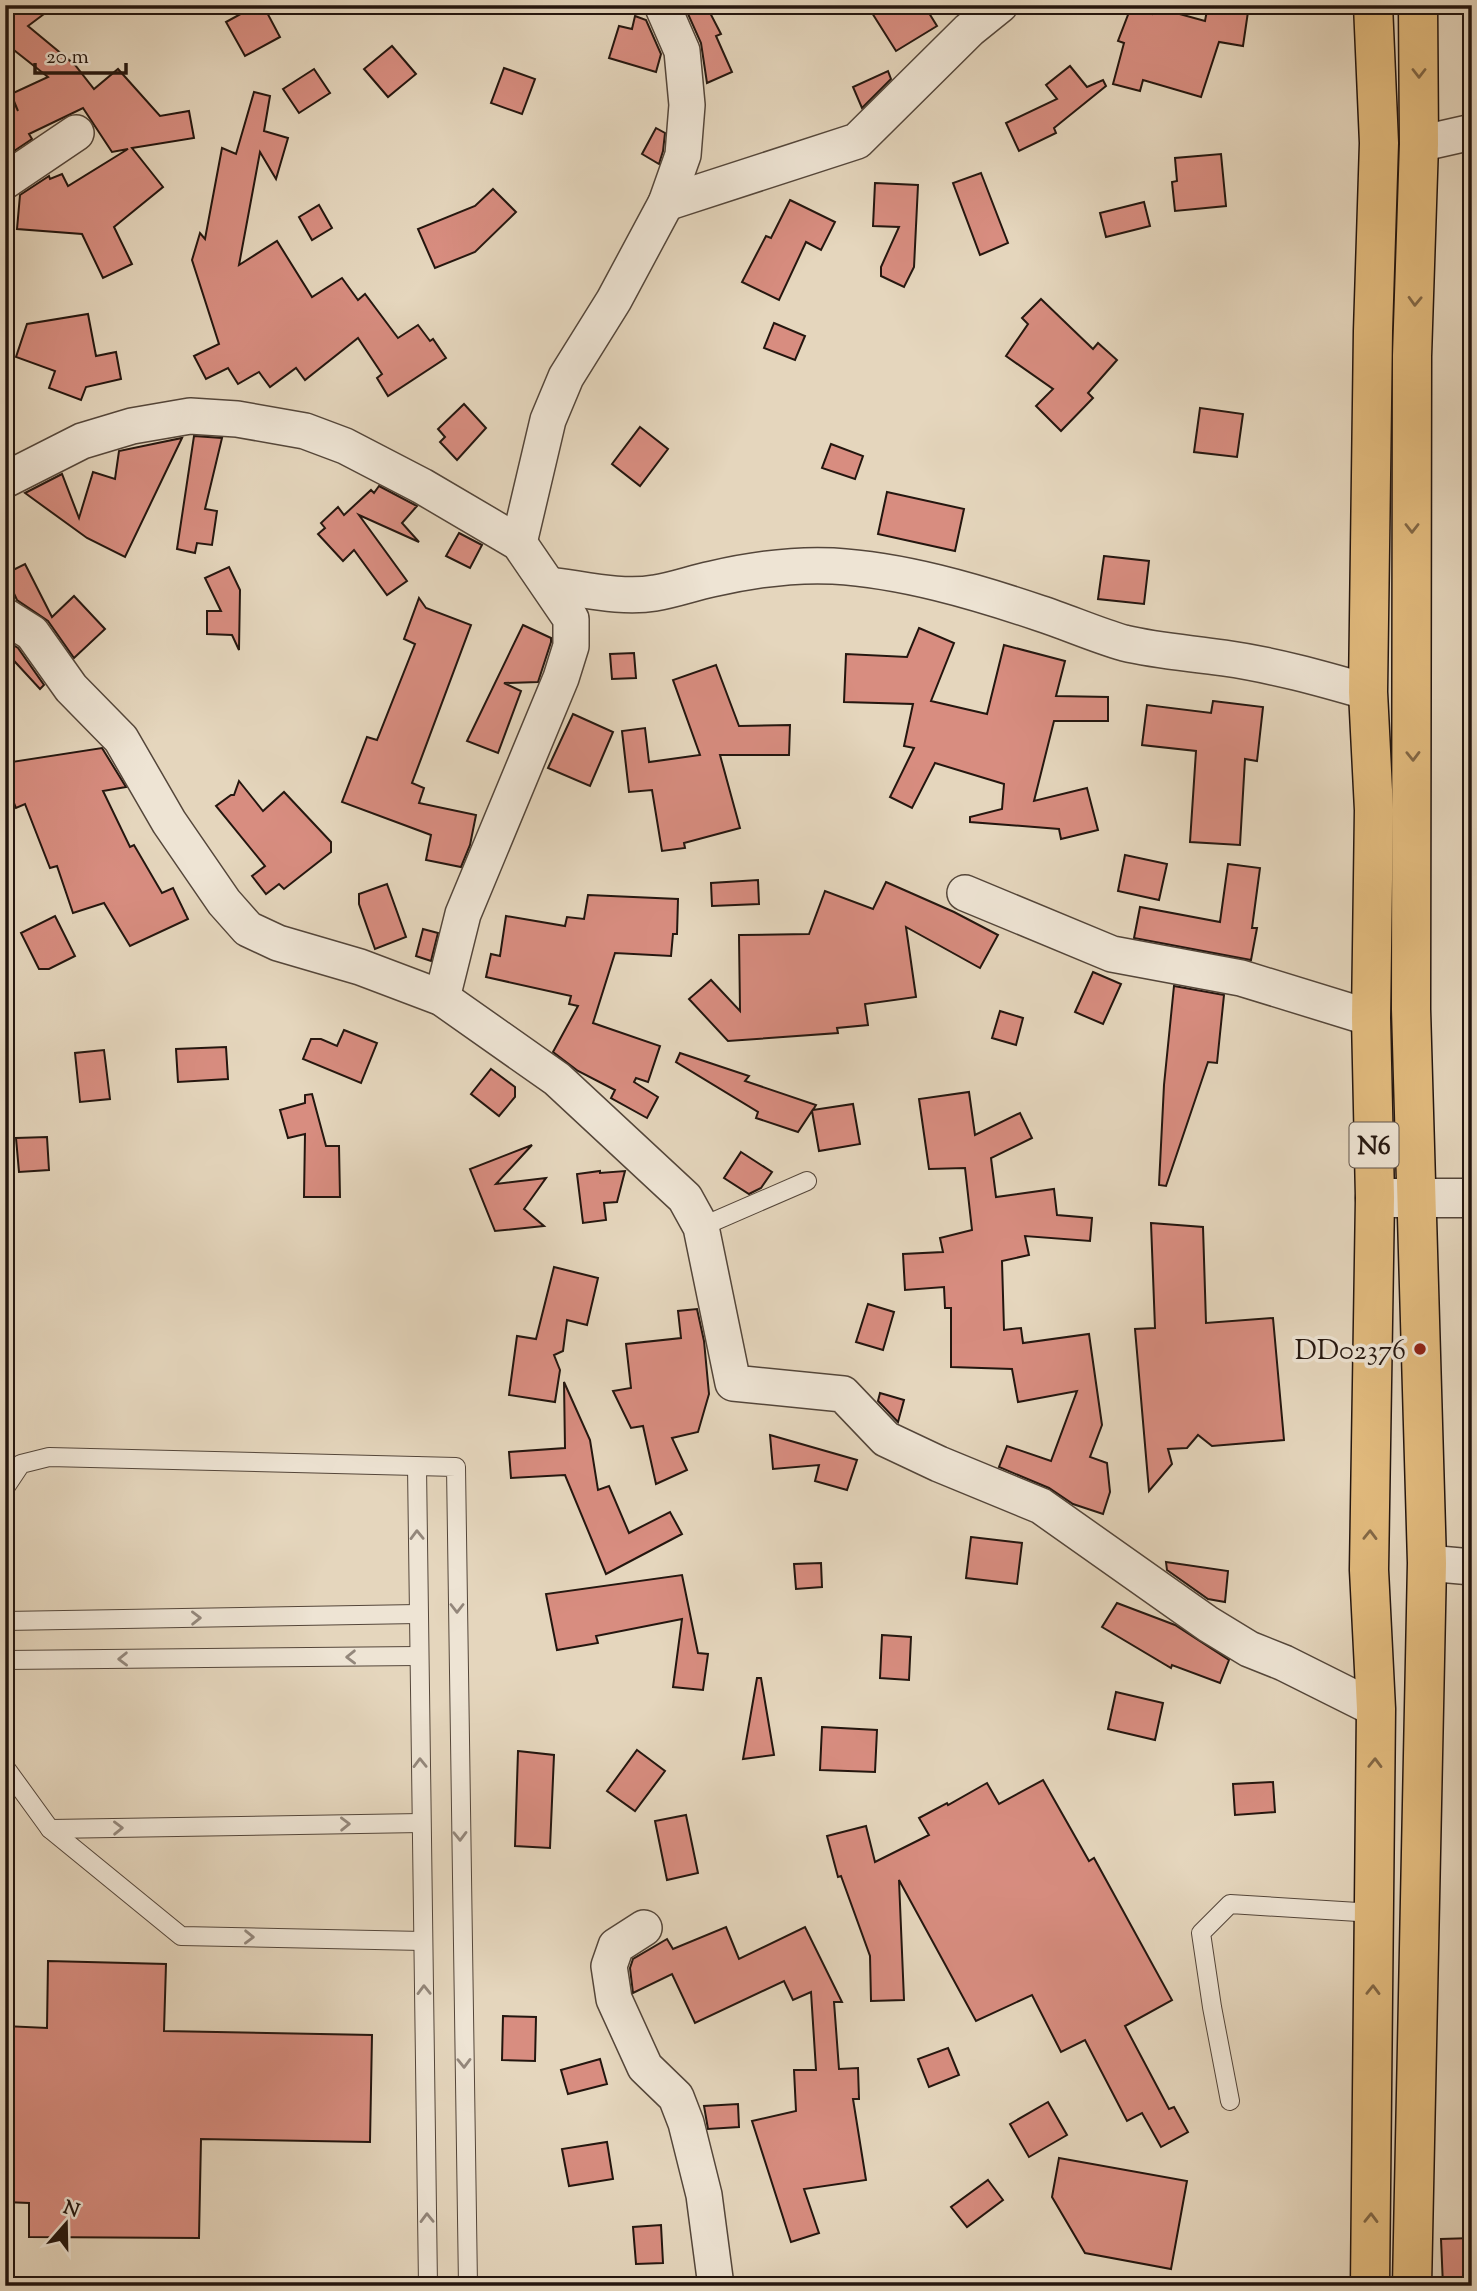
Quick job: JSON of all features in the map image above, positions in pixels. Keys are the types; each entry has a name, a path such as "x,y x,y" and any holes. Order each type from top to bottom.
{"highway":[{"name":"N6","path":"1370,2286 1376,1709 1369,1570 1375,1198 1371,1018 1374,810 1368,692 1373,331 1379,143 1373,5"},
{"name":"N6","path":"1412,2286 1427,1563 1411,1009 1412,356 1419,144 1418,5"}],"street":[{"path":"519,543 548,420 566,377 614,300 666,203 683,155 687,105 682,51 662,5"},
{"path":"666,203 857,141 969,30 1000,5"},
{"path":"1419,144 1472,132"},
{"path":"5,181 76,133"},
{"path":"5,480 82,441 132,426 190,416 237,419 305,431 345,446 422,486 519,543 571,619 571,646 561,678 463,914 442,998"},
{"path":"550,585 623,594 653,594 758,570 833,566 894,574 954,588 1014,604 1119,642 1155,651 1266,665 1368,692"},
{"path":"5,616 32,634 71,688 121,739 169,822 224,902 248,929 278,943 360,967 442,998 557,1079 685,1198 701,1227 733,1383 843,1394 886,1439 1041,1506 1208,1624 1249,1649 1376,1709"},
{"path":"965,893 1112,954 1241,978 1371,1018"},
{"path":"1375,1198 1472,1198"},
{"path":"1427,1563 1472,1567"},
{"path":"644,1928 616,1946 609,1966 614,1999 645,2067 676,2097 686,2123 704,2195 716,2286"}],"lane":[{"path":"701,1227 807,1181"},
{"path":"5,1488 21,1464 49,1457 456,1467 468,2286"},
{"path":"416,1466 428,2286"},
{"path":"5,1622 418,1614"},
{"path":"5,1660 419,1656"},
{"path":"5,1767 50,1829 181,1936 423,1941"},
{"path":"50,1829 421,1823"},
{"path":"1230,2101 1201,1933 1230,1904 1374,1913"}],"building":[{"path":"5,5 56,5 28,26 75,65 94,89 118,69 160,116 189,111 194,138 132,148 163,187 114,227 132,264 103,278 82,234 17,229 20,195 49,176 50,179 62,174 68,186 128,149 112,152 83,108 29,134 32,139 5,157 5,82 18,111 11,94 48,77 5,43"},
{"path":"257,5 263,5 280,37 245,56 226,22"},
{"path":"704,5 721,34 716,36 732,72 707,83 701,43 688,14"},
{"path":"867,5 924,5 937,26 896,51"},
{"path":"1208,5 1249,5 1243,46 1219,42 1201,97 1143,80 1140,91 1113,84 1124,43 1118,41 1131,7 1152,14 1154,7 1205,21"},
{"path":"635,16 646,20 661,54 656,72 609,58 619,26 632,29"},
{"path":"392,46 416,74 388,97 364,69"},
{"path":"1070,66 1087,87 1103,80 1106,86 1054,128 1056,133 1019,151 1006,123 1057,99 1046,85"},
{"path":"504,68 535,79 522,114 491,103"},
{"path":"314,69 330,93 299,113 283,89"},
{"path":"888,71 891,79 862,108 853,87"},
{"path":"254,92 270,96 264,131 288,138 276,179 260,152 239,265 277,241 312,297 342,278 358,300 365,294 398,338 418,325 430,341 433,339 446,358 388,396 377,378 382,374 358,338 305,380 296,368 270,387 259,372 238,384 228,368 206,379 194,356 219,344 192,260 200,233 205,239 222,148 236,154"},
{"path":"656,128 665,133 659,164 642,154"},
{"path":"1221,154 1226,206 1175,211 1172,182 1177,181 1175,158"},
{"path":"981,173 1008,243 980,255 953,183"},
{"path":"875,183 918,185 914,267 904,287 881,276 881,267 899,227 873,226"},
{"path":"493,189 516,212 475,252 435,268 418,229 475,206"},
{"path":"790,200 835,222 821,250 806,242 779,300 742,282 766,236 771,238"},
{"path":"1144,202 1150,226 1106,237 1100,213"},
{"path":"319,205 332,228 312,240 299,217"},
{"path":"1041,299 1093,349 1098,343 1117,360 1088,393 1093,398 1061,431 1036,406 1053,389 1006,356 1028,324 1022,318"},
{"path":"88,314 96,356 116,352 121,379 86,387 81,400 49,388 55,371 16,357 27,324"},
{"path":"774,323 805,336 795,360 764,348"},
{"path":"464,404 486,428 457,460 440,442 445,437 438,429"},
{"path":"1200,408 1243,414 1237,457 1194,452"},
{"path":"640,427 668,449 640,486 612,464"},
{"path":"194,436 222,438 205,509 217,511 212,545 197,543 195,553 177,549"},
{"path":"182,438 125,557 87,538 25,493 62,474 79,518 93,472 115,479 119,451"},
{"path":"831,444 863,456 855,479 822,468"},
{"path":"379,486 417,506 402,523 419,542 359,515 407,581 387,595 354,550 343,561 318,534 325,528 321,523 338,507 344,515 371,490 374,493"},
{"path":"887,492 964,509 955,551 878,534"},
{"path":"459,533 482,545 470,568 446,556"},
{"path":"1104,556 1149,561 1144,604 1098,599"},
{"path":"25,564 52,617 74,596 105,629 74,658 48,621 17,600 5,574"},
{"path":"229,567 240,590 239,650 232,635 207,634 207,611 221,611 205,578"},
{"path":"419,598 426,608 471,625 412,783 424,788 419,803 476,815 470,845 461,867 426,860 431,835 342,802 367,737 377,740 415,644 404,639"},
{"path":"523,625 551,638 551,642 538,682 504,683 521,691 498,753 467,741"},
{"path":"919,628 954,643 931,701 987,714 1004,645 1065,661 1056,696 1108,697 1108,721 1054,721 1034,801 1087,788 1098,830 1061,839 1059,829 970,822 970,817 1002,809 1004,784 935,763 912,808 890,797 914,748 904,746 913,704 844,702 846,654 907,657"},
{"path":"5,640 18,648 44,685 40,689 5,651"},
{"path":"634,653 636,678 612,679 610,654"},
{"path":"716,665 739,726 790,725 789,755 720,755 740,828 684,843 685,848 662,851 652,790 629,792 622,731 645,728 649,762 700,755 673,680"},
{"path":"1213,701 1263,707 1257,761 1245,759 1240,845 1190,842 1196,751 1142,745 1147,705 1211,713"},
{"path":"573,714 613,732 590,786 548,768"},
{"path":"102,748 126,787 103,791 130,847 134,845 162,893 173,888 188,919 130,946 104,903 73,913 57,866 50,868 25,804 16,808 5,780 5,763"},
{"path":"239,781 263,811 284,792 331,842 331,852 284,889 279,884 266,894 252,876 265,866 216,806 234,795"},
{"path":"1125,855 1167,864 1159,900 1118,891"},
{"path":"1228,864 1260,868 1252,928 1257,928 1251,960 1134,938 1140,907 1220,922"},
{"path":"758,880 759,904 712,906 711,883"},
{"path":"886,882 998,935 980,968 906,927 916,997 865,1004 868,1025 837,1028 838,1033 728,1041 689,999 711,980 740,1011 739,935 809,934 825,891 873,909"},
{"path":"387,884 406,937 375,949 359,904 359,894"},
{"path":"588,895 678,899 677,934 673,934 671,956 615,953 593,1023 660,1046 648,1082 636,1078 634,1082 658,1097 647,1118 611,1098 615,1090 578,1071 553,1052 578,1006 569,1004 571,996 486,977 491,954 500,956 506,916 565,926 567,917 584,919"},
{"path":"55,916 75,956 49,969 39,969 21,933"},
{"path":"423,929 438,933 431,961 416,956"},
{"path":"1093,972 1121,984 1103,1024 1075,1012"},
{"path":"1174,986 1224,995 1217,1063 1208,1062 1166,1186 1159,1185 1164,1085"},
{"path":"1000,1011 1023,1018 1016,1045 992,1038"},
{"path":"344,1030 377,1043 361,1083 303,1059 311,1039 321,1039 337,1046"},
{"path":"226,1047 228,1079 178,1082 176,1049"},
{"path":"104,1050 110,1099 80,1102 75,1053"},
{"path":"680,1053 749,1076 745,1081 816,1105 813,1110 853,1104 860,1144 819,1151 812,1111 798,1132 756,1118 758,1112 676,1062"},
{"path":"491,1069 515,1087 515,1097 499,1116 471,1094"},
{"path":"969,1092 975,1135 1020,1113 1032,1138 991,1158 996,1197 1054,1189 1057,1215 1092,1218 1090,1241 1025,1236 1029,1255 1002,1261 1004,1330 1021,1328 1023,1343 1089,1334 1102,1425 1090,1457 1107,1463 1110,1492 1103,1514 1073,1504 1049,1488 999,1467 1007,1446 1051,1461 1077,1391 1018,1402 1012,1369 951,1367 951,1308 945,1308 944,1287 905,1290 903,1254 943,1252 940,1238 972,1230 965,1168 929,1169 919,1099"},
{"path":"312,1094 326,1146 339,1146 340,1197 304,1197 305,1134 288,1138 280,1110 305,1103 305,1095"},
{"path":"47,1137 49,1170 19,1172 16,1138"},
{"path":"532,1145 496,1184 546,1178 524,1209 544,1226 495,1231 470,1169"},
{"path":"741,1152 772,1172 761,1188 749,1194 724,1178"},
{"path":"625,1171 617,1202 604,1203 606,1220 583,1223 577,1174"},
{"path":"1151,1223 1203,1227 1206,1323 1273,1318 1284,1440 1212,1446 1198,1435 1187,1448 1168,1449 1172,1464 1149,1491 1135,1329 1155,1328"},
{"path":"554,1267 598,1278 587,1325 567,1320 563,1351 554,1355 560,1370 555,1402 509,1395 517,1336 536,1339"},
{"path":"868,1304 894,1312 883,1350 856,1342"},
{"path":"697,1309 704,1341 709,1394 698,1432 672,1438 687,1470 656,1484 643,1426 631,1428 613,1391 631,1388 626,1344 681,1338 678,1311"},
{"path":"564,1382 590,1440 598,1490 609,1486 629,1533 670,1512 682,1534 606,1574 565,1475 511,1478 509,1452 565,1448"},
{"path":"880,1393 904,1400 898,1422 878,1401"},
{"path":"770,1435 857,1460 847,1490 815,1481 819,1465 773,1469"},
{"path":"971,1537 1022,1543 1017,1584 966,1578"},
{"path":"1166,1562 1228,1571 1225,1602 1208,1599 1167,1570"},
{"path":"821,1563 822,1587 796,1589 794,1564"},
{"path":"682,1575 698,1653 708,1654 703,1690 673,1687 682,1619 596,1636 598,1643 557,1650 546,1594"},
{"path":"1117,1603 1175,1625 1229,1660 1220,1683 1172,1665 1171,1668 1102,1627"},
{"path":"882,1635 911,1637 909,1680 880,1678"},
{"path":"757,1678 761,1678 774,1755 743,1759"},
{"path":"1116,1692 1163,1703 1155,1740 1108,1729"},
{"path":"822,1727 877,1730 875,1772 820,1770"},
{"path":"637,1750 665,1771 635,1811 607,1791"},
{"path":"518,1751 554,1755 550,1848 515,1846"},
{"path":"1043,1780 1089,1861 1094,1858 1172,2000 1125,2026 1169,2109 1174,2107 1188,2132 1161,2147 1142,2113 1127,2121 1085,2040 1061,2052 1032,1995 976,2021 899,1880 904,2000 871,2001 870,1956 841,1876 838,1877 827,1836 866,1826 875,1862 929,1835 919,1818 987,1783 999,1804"},
{"path":"1273,1782 1275,1812 1235,1815 1233,1784"},
{"path":"686,1815 698,1873 667,1880 655,1821"},
{"path":"726,1927 739,1959 805,1927 842,2002 834,2002 839,2069 858,2068 859,2099 853,2099 866,2180 804,2189 819,2233 791,2242 752,2121 796,2111 794,2070 816,2070 811,1992 793,2000 784,1981 695,2023 672,1974 633,1993 630,1968 633,1959 667,1939 673,1949"},
{"path":"48,1961 166,1964 164,2031 372,2035 370,2142 201,2139 199,2238 29,2237 29,2203 5,2202 5,2026 47,2028"},
{"path":"503,2016 536,2017 535,2061 502,2060"},
{"path":"948,2048 959,2075 929,2087 918,2059"},
{"path":"600,2059 607,2084 568,2094 561,2070"},
{"path":"1048,2102 1067,2135 1029,2157 1010,2124"},
{"path":"738,2104 739,2127 708,2129 704,2106"},
{"path":"607,2142 613,2179 569,2186 562,2149"},
{"path":"1059,2158 1187,2181 1171,2269 1085,2253 1052,2197"},
{"path":"988,2180 1003,2200 967,2227 951,2207"},
{"path":"661,2225 663,2263 636,2264 633,2227"},
{"path":"1472,2238 1472,2286 1443,2286 1441,2239"}],"place":[{"name":"DD02376","path":"1420,1349"}]}
